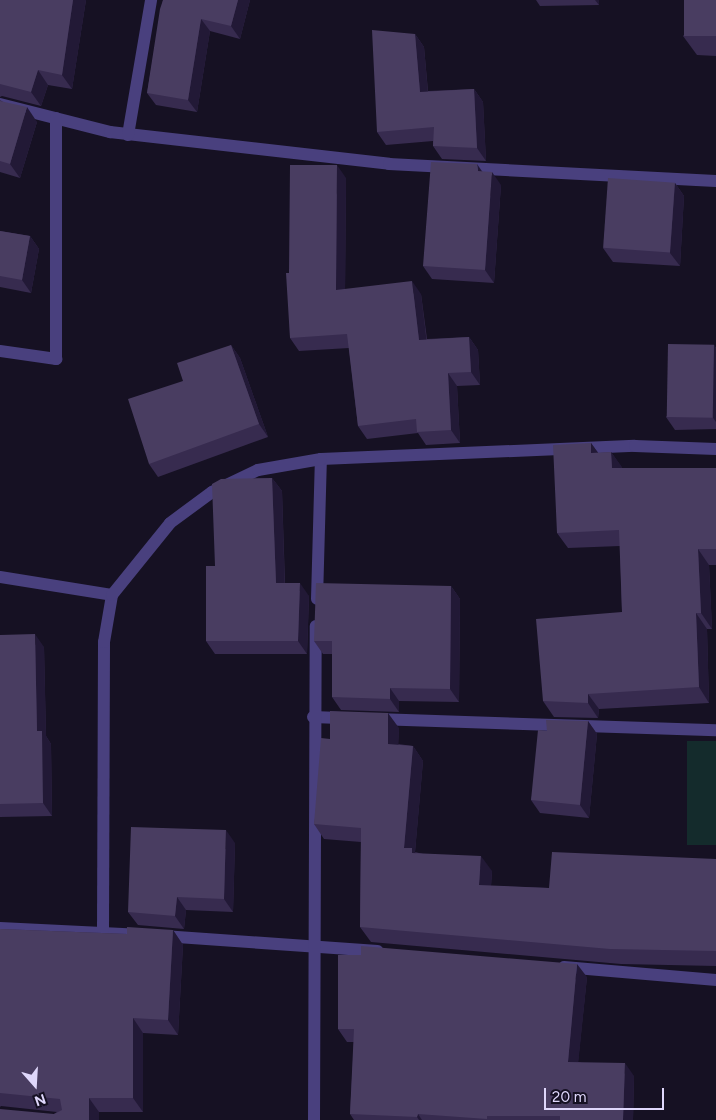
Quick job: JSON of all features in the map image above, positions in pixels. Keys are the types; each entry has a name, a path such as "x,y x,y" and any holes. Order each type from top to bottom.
{"street":[{"path":"128,135 152,0"},
{"path":"0,104 128,135 389,164 716,180"},
{"path":"0,351 56,359 56,118"},
{"path":"103,931 104,642 112,595 170,523 212,492 258,470 321,459 635,446 716,449"},
{"path":"314,1120 316,946 313,717 321,459"},
{"path":"0,577 112,595"},
{"path":"313,717 716,730"},
{"path":"0,928 103,931 394,953"},
{"path":"550,966 716,980"}],"green space":[{"path":"687,741 716,741 716,845 687,845"}],"building":[{"path":"0,0 73,0 62,75 38,70 31,92 0,84"},
{"path":"163,0 238,0 231,26 201,19 188,100 147,93"},
{"path":"684,0 716,0 716,36 684,36"},
{"path":"372,30 415,34 420,92 474,89 477,148 433,146 434,127 377,132"},
{"path":"0,101 27,107 10,164 0,161"},
{"path":"431,162 477,164 478,171 492,172 485,270 423,266"},
{"path":"290,165 337,165 336,290 412,281 419,340 469,337 471,372 448,373 451,430 417,432 416,419 358,426 347,334 290,338 286,273 289,273"},
{"path":"608,178 675,183 670,253 603,248"},
{"path":"0,231 30,236 22,280 0,276"},
{"path":"668,344 714,345 713,418 667,417"},
{"path":"231,345 259,424 149,464 128,399 183,381 177,363"},
{"path":"591,443 591,453 611,452 612,468 716,468 716,549 698,549 701,613 696,613 699,687 588,694 588,703 543,701 536,619 622,612 619,530 557,533 553,445"},
{"path":"272,478 276,583 300,583 298,641 206,641 206,566 215,566 212,484 221,479"},
{"path":"316,583 451,586 450,689 390,688 390,699 332,697 332,641 314,641"},
{"path":"35,634 37,731 42,731 43,803 0,804 0,635"},
{"path":"330,711 388,713 388,744 413,746 404,848 412,848 412,853 481,856 479,885 549,888 552,852 716,859 716,951 610,949 360,927 361,828 314,824 321,738 330,739"},
{"path":"546,720 588,721 580,805 531,800 538,730 547,731"},
{"path":"131,827 226,830 224,899 177,897 175,916 128,912"},
{"path":"127,927 173,930 168,1020 133,1018 133,1098 89,1098 89,1120 0,1120 0,1109 54,1114 62,1110 60,1099 0,1093 0,929 127,934"},
{"path":"361,946 577,964 568,1062 625,1063 623,1120 560,1120 560,1116 487,1116 487,1119 418,1114 417,1117 350,1114 354,1029 338,1029 338,955 361,955"}]}
